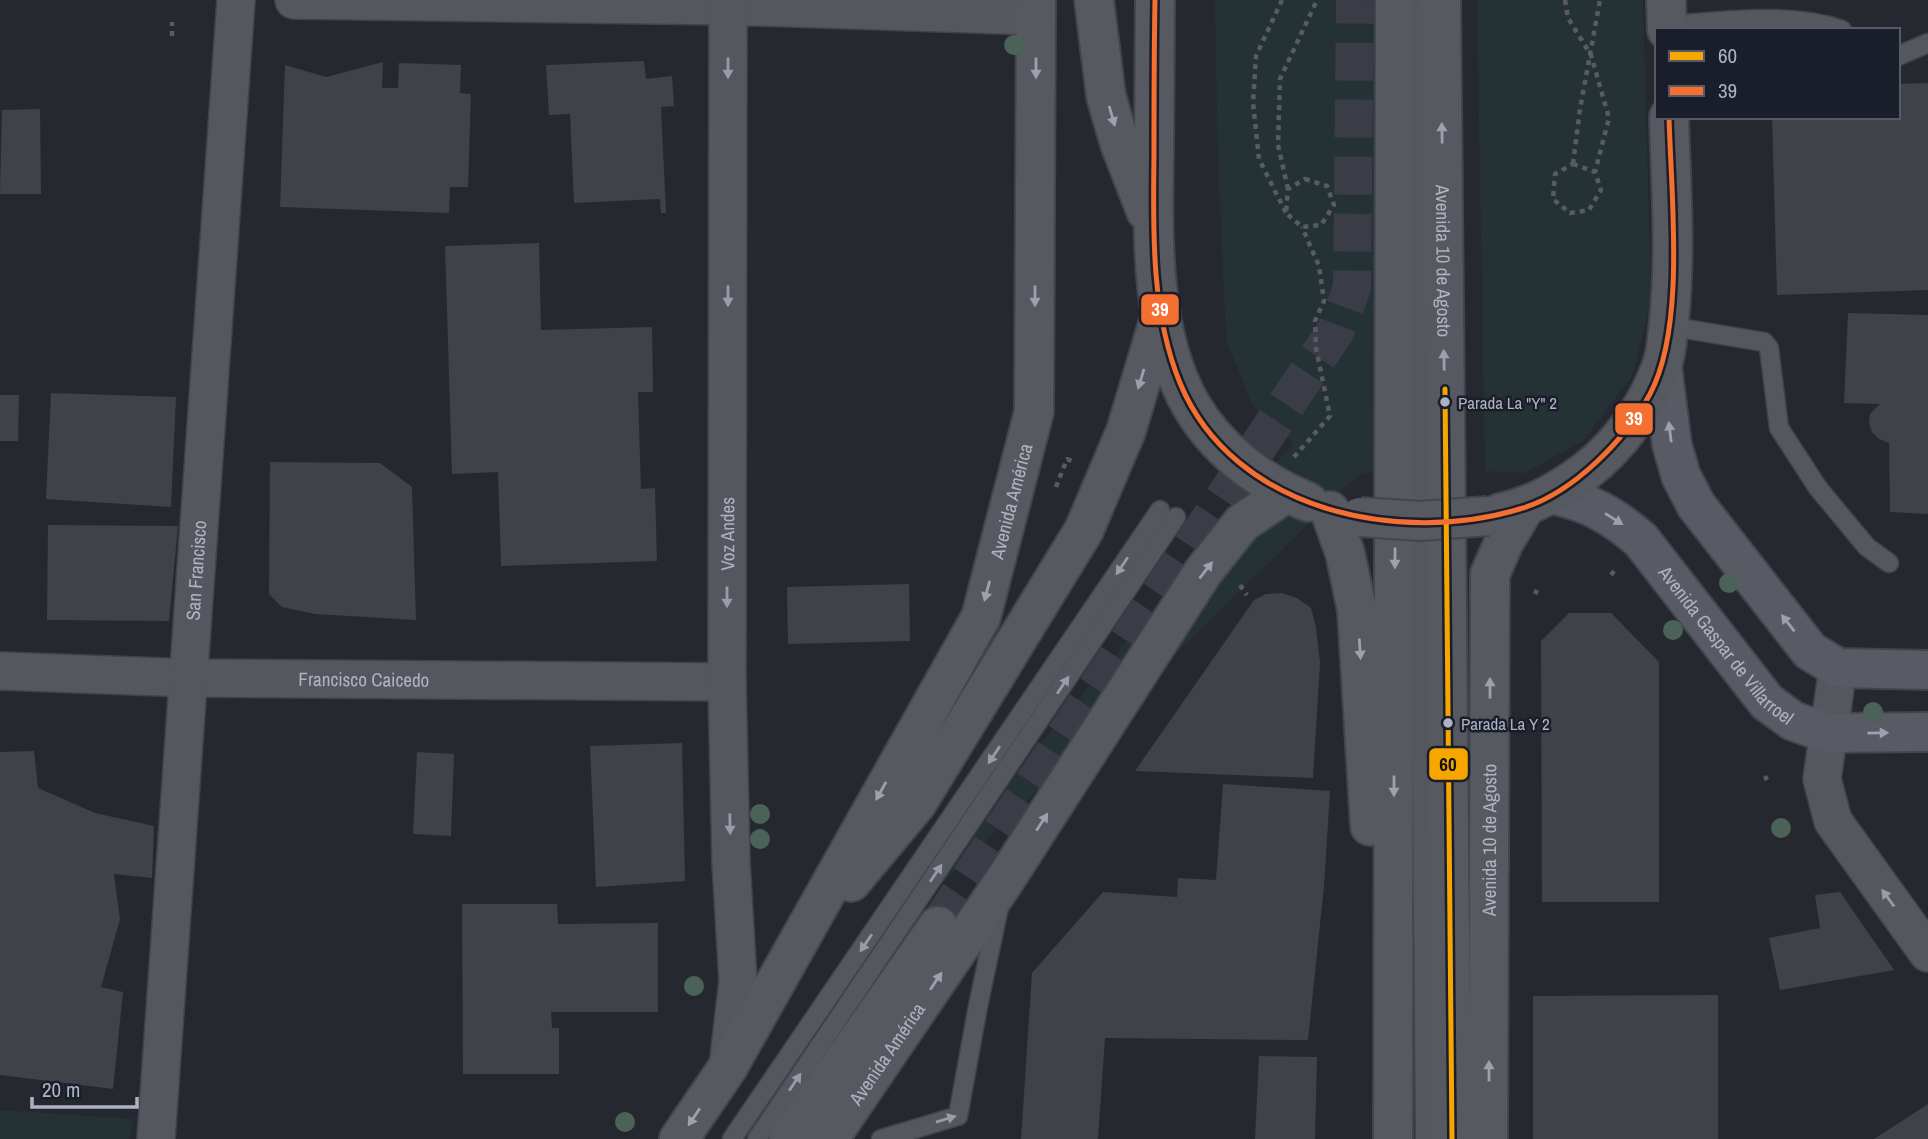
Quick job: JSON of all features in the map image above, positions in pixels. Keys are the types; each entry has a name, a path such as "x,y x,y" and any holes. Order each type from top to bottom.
{"main road":[{"path":"1094,0 1106,96 1120,144 1153,229"},
{"name":"Avenida 10 de Agosto","path":"1155,0 1153,229 1161,314 1180,382 1191,406 1206,428 1246,467 1286,493 1345,514 1420,522 1488,516 1538,501 1597,462 1617,442 1636,418 1662,366 1673,274 1669,119"},
{"path":"1393,1139 1395,0"},
{"name":"Avenida 10 de Agosto","path":"1441,0 1452,1139"},
{"name":"Avenida América","path":"679,1139 727,1067 981,617 1034,412 1036,8"},
{"name":"Avenida América","path":"791,953 917,803 1084,530 1126,430 1161,314"},
{"path":"1662,366 1672,445 1681,476 1696,505 1810,651 1838,668 1928,670"},
{"name":"Avenida América","path":"829,1139 1005,880 1203,572 1242,523 1286,493"},
{"name":"Avenida Gaspar de Villarroel","path":"1538,501 1580,500 1619,521 1647,547 1767,702 1793,721 1827,733 1928,732"},
{"name":"Avenida 10 de Agosto","path":"1489,1139 1490,574 1504,542 1538,501"},
{"path":"1345,514 1345,553 1357,610 1369,808 1371,1139"},
{"name":"Avenida América","path":"789,1139 938,926"}],"street":[{"name":"San Francisco","path":"156,1139 236,0"},
{"path":"294,0 1036,8"},
{"name":"Voz Andes","path":"727,1067 738,981 731,862 727,682 728,3"},
{"path":"1838,668 1822,779 1833,821 1928,953"},
{"name":"Francisco Caicedo","path":"0,671 189,678 727,682"}],"lane":[{"path":"1415,0 1425,1139"},
{"path":"1667,18 1789,20 1826,24 1837,28"},
{"path":"1900,55 1928,43"},
{"path":"1668,326 1764,342 1769,348 1779,428 1784,439 1818,488 1867,547 1889,563"},
{"path":"732,1139 1168,514 757,1139"},
{"path":"881,1139 958,1116 1005,880"}],"path":[{"path":"1282,0 1256,56 1253,103 1259,159 1286,213 1302,228 1321,225 1334,205 1327,186 1305,179 1288,189"},
{"path":"1286,213 1288,189 1278,145 1280,79 1317,0"},
{"path":"1565,0 1568,18 1591,55 1609,118 1595,172 1601,190 1589,210 1570,213 1553,199 1555,174 1573,163"},
{"path":"1573,163 1600,0"},
{"path":"172,22 172,36"},
{"path":"1573,163 1595,172"},
{"path":"1053,495 1067,459"},
{"path":"1240,585 1247,595"}],"shaded area":[{"path":"1215,0 1376,0 1382,471 1358,475 834,990 1293,443 1252,405 1226,339 1218,165"},
{"path":"1477,0 1643,0 1651,300 1632,376 1584,440 1525,473 1485,471"},
{"path":"0,1110 133,1119 129,1139 0,1139"}],"building":[{"path":"644,61 646,79 672,76 674,106 661,107 666,213 661,213 660,199 574,203 570,114 549,115 546,65"},
{"path":"383,62 382,88 398,88 399,63 461,65 460,93 471,94 468,187 450,187 449,213 280,207 285,65 326,77"},
{"path":"1928,83 1928,290 1777,295 1772,119 1900,119 1900,84"},
{"path":"40,109 41,194 0,194 2,110"},
{"path":"539,243 541,330 652,327 653,392 638,392 641,489 655,488 657,561 501,566 498,472 452,474 445,246"},
{"path":"1848,313 1928,315 1928,514 1890,512 1889,443 1872,432 1869,423 1870,414 1880,404 1844,403"},
{"path":"51,393 176,397 171,507 46,499"},
{"path":"0,395 19,395 18,441 0,441"},
{"path":"270,462 380,463 412,487 416,620 315,614 282,607 269,594"},
{"path":"48,525 178,526 169,621 47,620"},
{"path":"909,584 910,641 788,644 787,587"},
{"path":"1282,593 1297,598 1311,608 1316,627 1320,663 1313,778 1135,771 1254,600 1266,594"},
{"path":"1569,613 1611,613 1659,662 1659,902 1542,902 1541,641"},
{"path":"682,743 685,881 596,887 590,746"},
{"path":"34,751 38,788 95,813 154,826 152,878 114,874 120,919 101,987 123,992 113,1089 0,1075 0,752"},
{"path":"417,752 454,754 451,836 413,834"},
{"path":"1223,784 1330,791 1324,886 1308,1040 1105,1038 1098,1139 1021,1139 1032,973 1103,892 1177,897 1178,878 1216,880"},
{"path":"1840,892 1894,970 1780,990 1769,938 1820,928 1815,895"},
{"path":"462,904 557,904 558,924 658,923 658,1012 551,1012 552,1028 559,1028 559,1074 463,1074"},
{"path":"1718,995 1718,1139 1533,1139 1533,996"},
{"path":"1259,1056 1317,1057 1315,1139 1255,1139"},
{"path":"1928,1104 1928,1139 1874,1139"}],"tunnel":[{"path":"938,926 1336,330 1352,288 1355,0"}],"transit line":[{"name":"39","path":"1155,0 1154,242 1164,328 1180,383 1205,427 1239,462 1280,489 1326,508 1375,519 1425,523 1475,519 1523,508 1561,490 1579,477 1627,429 1650,394 1661,366 1668,333 1674,259 1669,119"},
{"name":"60","path":"1445,389 1452,1139"}],"place":[{"name":"Parada La \"Y\" 2","path":"1445,402"},
{"name":"Parada La Y 2","path":"1448,723"}]}
